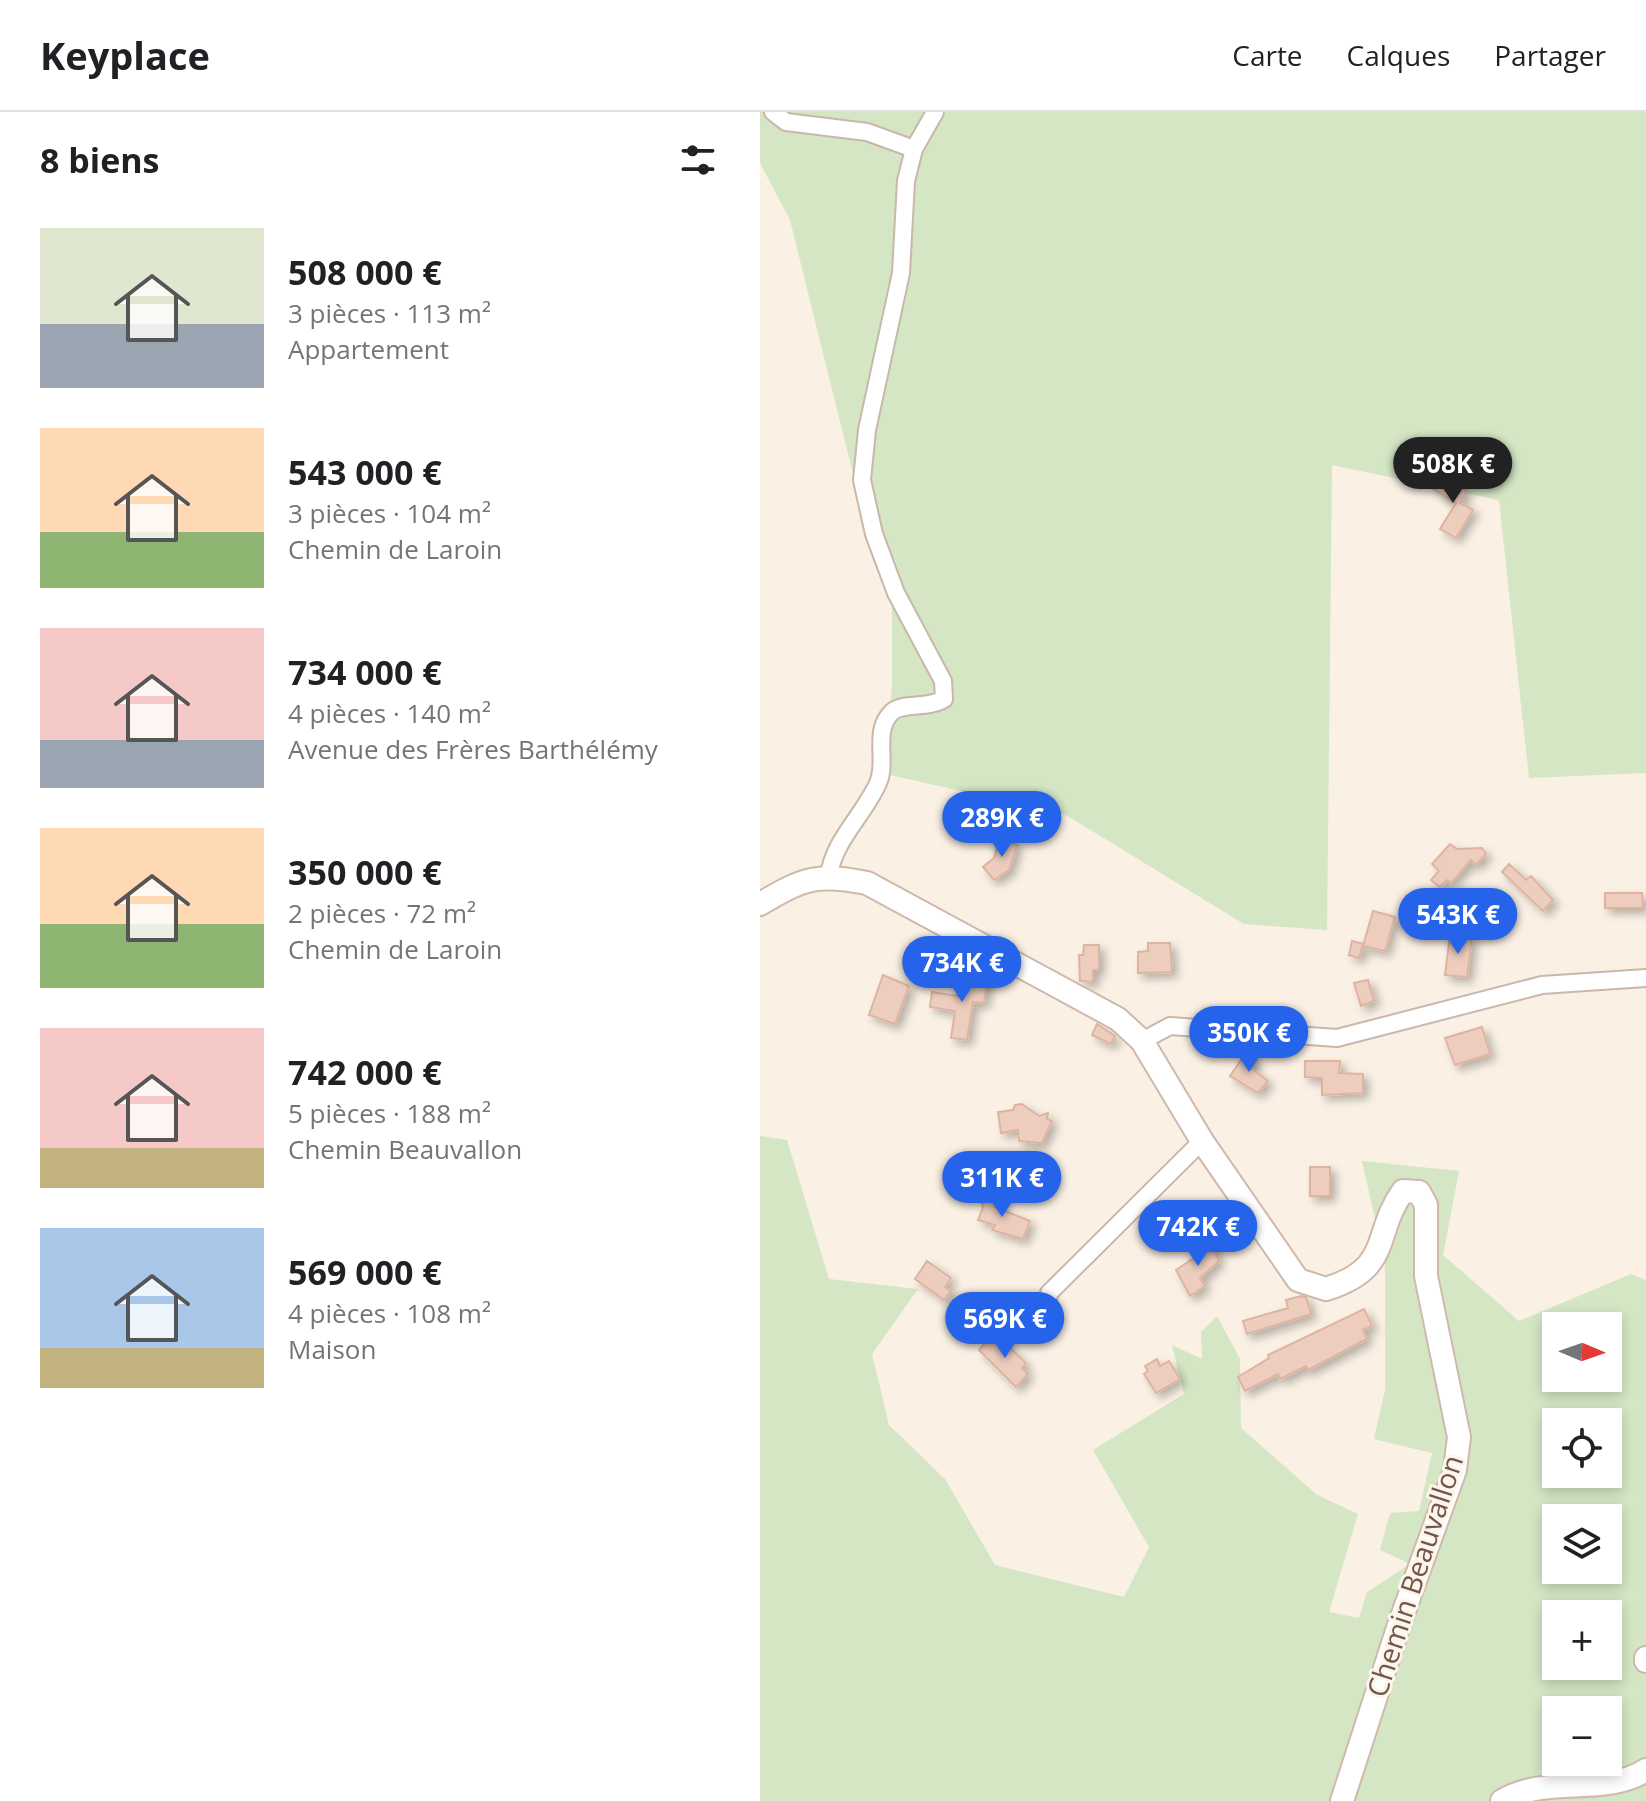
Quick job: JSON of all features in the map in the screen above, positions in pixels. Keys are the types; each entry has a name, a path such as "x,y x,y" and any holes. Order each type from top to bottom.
{"street":[{"path":"773,112 786,122 867,132 914,149"},
{"path":"760,904 806,881 829,876 841,844 880,781 882,728 892,711 905,706 931,707 944,699 943,681 896,593 879,549 862,480 867,430 901,273 906,181 914,149 935,112"},
{"name":"Chemin Beauvallon","path":"829,876 867,883 1118,1019 1142,1041 1202,1141 1298,1280 1326,1289 1367,1268 1379,1252 1403,1191 1419,1192 1426,1205 1426,1276 1459,1437 1456,1459 1342,1801"},
{"path":"1142,1041 1170,1026 1337,1038 1542,985 1646,978"},
{"path":"1044,1328 1049,1293 1202,1141"},
{"path":"1502,1801 1550,1786 1627,1781 1646,1770"}],"green space":[{"path":"760,112 1646,112 1646,773 1529,778 1499,500 1332,465 1327,930 1244,924 1066,815 886,774 892,684 892,587 860,502 790,220 760,163"},
{"path":"760,1136 787,1140 829,1279 918,1289 872,1354 889,1425 945,1479 995,1565 1124,1597 1149,1547 1093,1450 1184,1394 1172,1345 1202,1359 1201,1332 1217,1316 1240,1359 1241,1428 1317,1495 1358,1514 1329,1612 1359,1618 1367,1592 1410,1564 1380,1550 1390,1513 1419,1511 1432,1453 1374,1439 1385,1390 1385,1263 1362,1161 1459,1171 1443,1255 1519,1321 1631,1274 1646,1280 1646,1801 760,1801"}],"building":[{"path":"1438,473 1467,491 1460,503 1473,510 1456,538 1440,529 1456,503 1430,487"},
{"path":"1014,838 1013,844 1017,845 1009,870 994,880 983,867 994,858 999,840"},
{"path":"1450,844 1457,849 1482,848 1486,854 1476,865 1471,860 1451,883 1447,880 1440,887 1431,880 1439,871 1432,864"},
{"path":"1509,864 1526,880 1531,876 1553,900 1543,911 1502,872"},
{"path":"1605,893 1642,893 1643,908 1605,908"},
{"path":"1373,911 1395,917 1385,951 1363,946"},
{"path":"1450,935 1472,937 1467,977 1445,975"},
{"path":"1352,941 1363,944 1359,958 1349,955"},
{"path":"1148,943 1170,943 1172,972 1138,973 1138,952 1148,951"},
{"path":"1084,945 1099,945 1099,970 1093,970 1093,982 1080,981 1079,955 1083,955"},
{"path":"968,974 988,978 984,1003 973,1002 967,1040 951,1038 955,1011 930,1007 932,992 964,997"},
{"path":"883,975 909,986 895,1024 869,1015"},
{"path":"1368,980 1374,1001 1361,1006 1354,983"},
{"path":"1097,1024 1115,1036 1111,1044 1092,1035"},
{"path":"1482,1027 1490,1054 1455,1065 1445,1038"},
{"path":"1246,1053 1257,1061 1252,1069 1268,1081 1258,1093 1230,1076"},
{"path":"1305,1061 1340,1061 1339,1073 1363,1074 1363,1093 1322,1095 1322,1078 1305,1077"},
{"path":"1022,1104 1039,1116 1048,1113 1047,1119 1052,1121 1042,1143 1019,1141 1018,1130 1001,1133 998,1112 1013,1110 1015,1105"},
{"path":"1310,1167 1330,1167 1330,1196 1310,1196"},
{"path":"990,1193 995,1207 1030,1221 1023,1239 992,1230 995,1225 978,1220 983,1207 980,1195"},
{"path":"1209,1237 1219,1261 1200,1278 1205,1286 1190,1296 1176,1270 1204,1251 1199,1244"},
{"path":"927,1261 951,1278 945,1287 951,1291 944,1300 915,1279"},
{"path":"1306,1297 1311,1314 1247,1334 1243,1321 1288,1308 1286,1300"},
{"path":"1364,1309 1372,1326 1363,1330 1367,1339 1308,1370 1306,1366 1280,1379 1278,1374 1245,1391 1238,1377 1269,1358 1268,1355"},
{"path":"994,1333 1026,1363 1022,1368 1028,1374 1016,1387 979,1350"},
{"path":"1157,1359 1160,1366 1169,1361 1180,1379 1156,1393 1144,1374 1148,1371 1145,1366"}]}
